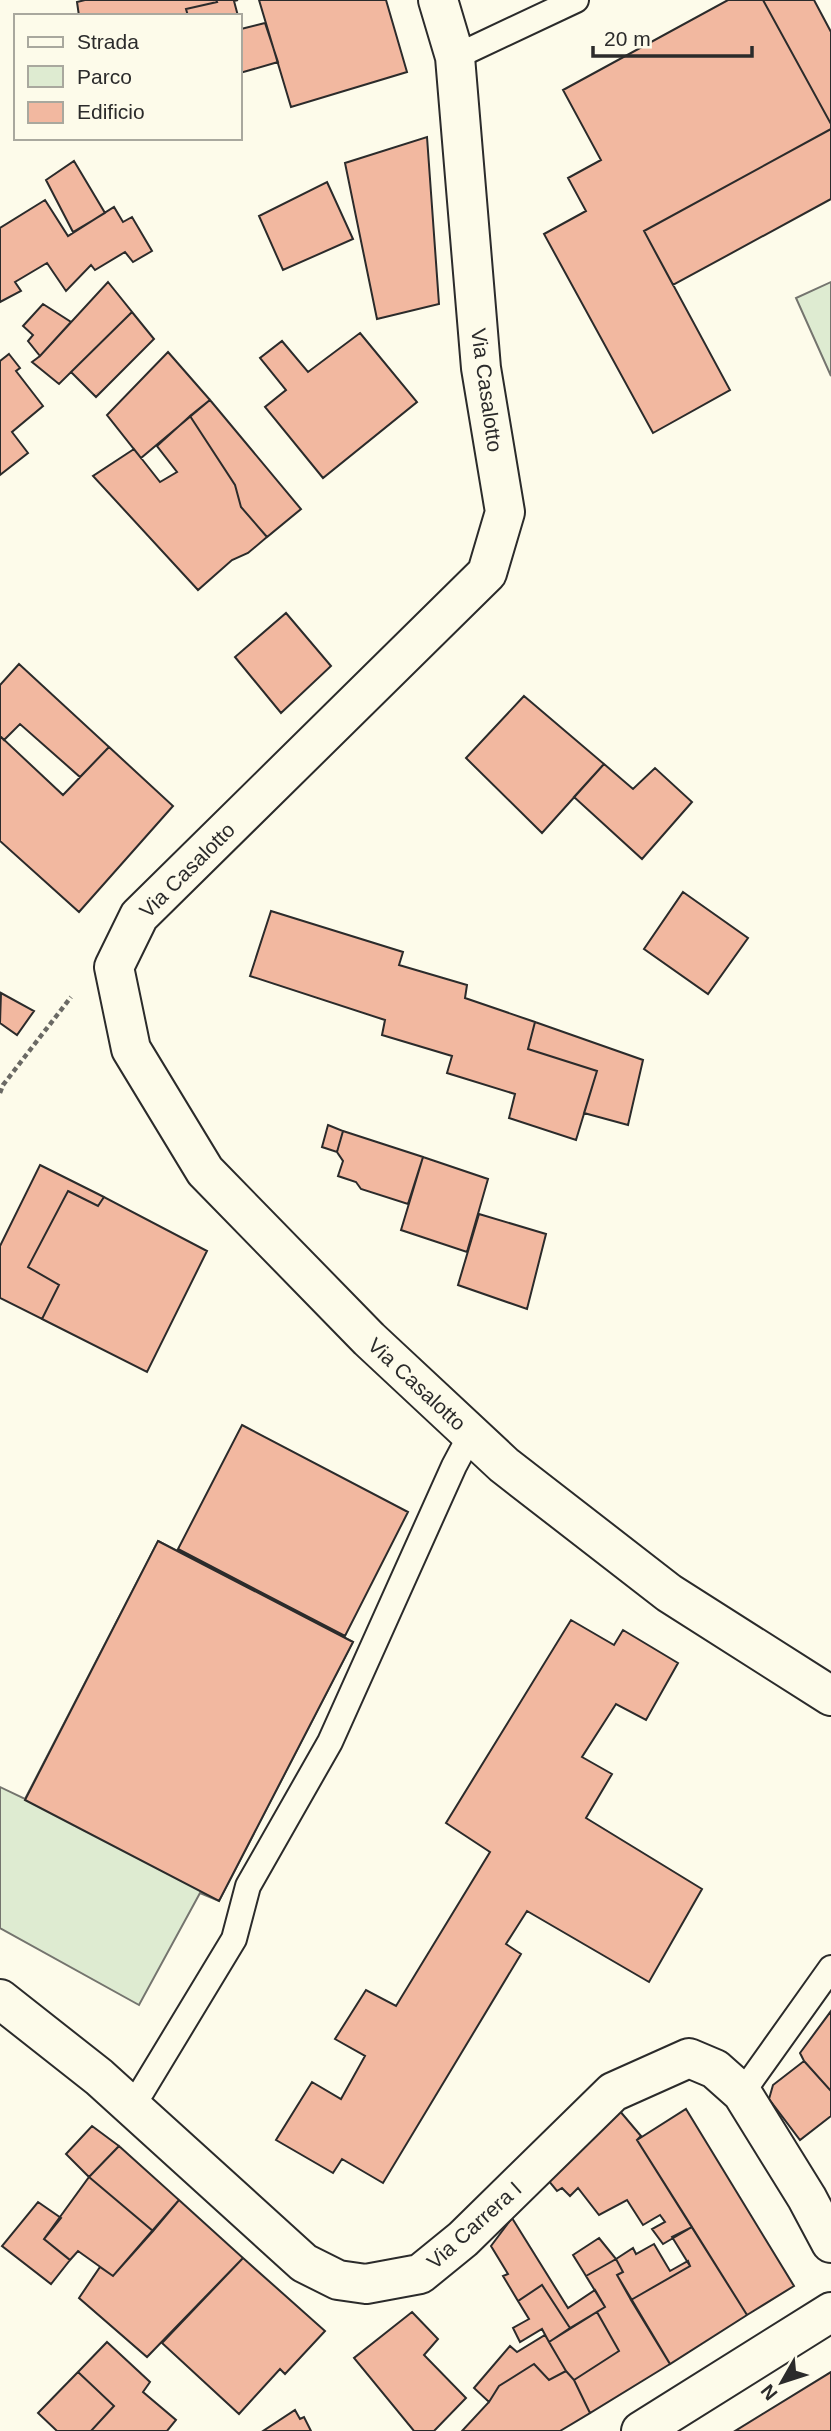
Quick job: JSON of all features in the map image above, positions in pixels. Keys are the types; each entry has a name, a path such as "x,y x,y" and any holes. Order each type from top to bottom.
{"street":[{"name":"Via Casalotto","path":"438,0 455,57 481,368 505,512 487,573 139,916 114,967 131,1049 205,1171 369,1339 504,1465 669,1593 831,1696"},
{"name":"Via Carrera I","path":"0,1999 99,2077 304,2263 338,2280 366,2284 420,2274 463,2239 613,2092 689,2058 715,2069 743,2092 831,2243"},
{"path":"641,2431 831,2312"}],"lane":[{"path":"455,57 576,0"},
{"path":"142,2091 234,1939 247,1886 330,1742 448,1479 471,1434"},
{"path":"743,2092 831,1968"}],"path":[{"path":"0,1093 3,1085 81,984 114,967"}],"green space":[{"path":"831,282 831,376 796,298"},
{"path":"158,1541 353,1642 219,1901 200,1893 139,2005 0,1928 0,1787 25,1799"}],"building":[{"path":"216,0 238,0 234,1 237,14 187,14 186,9 217,2"},
{"path":"259,0 386,0 407,72 291,107"},
{"path":"728,0 763,0 831,124 831,129 644,231 730,390 653,433 544,234 586,211 568,178 601,160 563,90"},
{"path":"763,0 814,0 831,32 831,124"},
{"path":"77,2 217,2 186,9 187,14 79,14"},
{"path":"265,23 278,62 242,72 242,29"},
{"path":"831,129 831,199 673,285 644,231"},
{"path":"427,137 439,304 377,319 345,163"},
{"path":"74,161 105,213 73,232 46,180"},
{"path":"327,182 353,239 283,270 259,216"},
{"path":"45,200 68,236 114,207 123,222 132,217 152,251 133,262 125,252 95,270 91,265 66,291 47,263 15,282 21,291 0,302 0,228"},
{"path":"108,282 132,312 59,384 32,362"},
{"path":"43,304 71,322 40,356 28,341 33,335 23,326"},
{"path":"132,312 154,339 96,397 71,372"},
{"path":"360,333 417,402 323,478 265,407 286,390 260,358 282,341 308,372"},
{"path":"168,352 210,400 141,458 107,415"},
{"path":"9,354 20,368 16,371 43,406 12,432 28,453 0,475 0,361"},
{"path":"210,400 301,509 267,537 241,507 235,485 190,416"},
{"path":"190,416 235,485 241,507 267,537 248,553 232,560 198,590 93,476 134,449 160,482 177,472 157,446"},
{"path":"286,613 331,666 281,713 235,657"},
{"path":"19,664 109,747 80,777 20,724 4,740 0,736 0,685"},
{"path":"524,696 604,764 542,833 466,758"},
{"path":"0,736 63,795 109,747 173,806 79,912 0,841"},
{"path":"604,764 633,789 655,768 692,802 642,859 574,797"},
{"path":"683,892 748,938 708,994 644,949"},
{"path":"271,911 403,952 399,965 467,985 465,998 535,1022 528,1049 597,1071 576,1140 509,1118 515,1094 447,1073 452,1056 382,1035 385,1020 250,976"},
{"path":"1,993 34,1011 17,1035 0,1023"},
{"path":"535,1022 643,1060 628,1125 584,1113 597,1071 528,1049"},
{"path":"328,1125 343,1131 337,1152 322,1147"},
{"path":"343,1131 423,1157 408,1204 361,1189 356,1182 338,1176 343,1161 337,1152"},
{"path":"423,1157 488,1179 467,1252 401,1230"},
{"path":"40,1165 104,1197 98,1206 68,1191 28,1267 59,1285 42,1319 0,1298 0,1246"},
{"path":"68,1191 98,1206 104,1197 207,1251 147,1372 42,1319 59,1285 28,1267"},
{"path":"479,1214 546,1234 527,1309 458,1285"},
{"path":"242,1425 408,1512 345,1636 178,1549"},
{"path":"158,1541 353,1642 219,1901 25,1800"},
{"path":"571,1620 614,1645 623,1630 678,1663 646,1720 616,1704 582,1757 612,1774 586,1818 702,1889 649,1982 527,1911 506,1944 521,1954 383,2183 342,2159 333,2173 276,2140 312,2082 341,2099 365,2056 335,2039 366,1990 396,2006 490,1852 446,1823"},
{"path":"831,2011 831,2091 800,2053"},
{"path":"804,2061 831,2091 831,2116 800,2140 769,2099 773,2085"},
{"path":"686,2109 794,2286 747,2315 637,2140"},
{"path":"619,2110 641,2136 637,2140 692,2227 663,2244 652,2229 665,2222 660,2215 643,2225 627,2200 599,2215 578,2188 570,2196 562,2188 557,2191 543,2174"},
{"path":"92,2126 119,2146 89,2177 66,2154"},
{"path":"119,2146 179,2200 153,2231 89,2177"},
{"path":"89,2177 153,2231 113,2276 78,2251 70,2260 44,2239"},
{"path":"179,2200 243,2258 147,2357 79,2298 100,2267 113,2276"},
{"path":"38,2202 61,2218 44,2239 70,2260 51,2284 2,2246"},
{"path":"512,2218 568,2308 595,2290 605,2307 570,2328 542,2285 518,2301 503,2276 508,2274 491,2246"},
{"path":"692,2227 747,2315 670,2364 631,2300 690,2266 672,2237"},
{"path":"599,2238 616,2259 586,2276 573,2255"},
{"path":"654,2244 670,2271 688,2261 690,2266 631,2300 617,2275 623,2272 616,2259 633,2248 636,2254"},
{"path":"243,2258 325,2331 285,2374 280,2369 239,2414 162,2343"},
{"path":"616,2259 623,2272 617,2275 670,2364 590,2413 574,2380 619,2351 597,2312 605,2307 586,2276"},
{"path":"542,2285 570,2328 549,2342 542,2329 520,2342 513,2328 529,2319 518,2301"},
{"path":"412,2312 438,2339 424,2355 466,2398 434,2431 414,2431 354,2358"},
{"path":"597,2312 619,2351 574,2380 549,2342"},
{"path":"545,2335 566,2371 549,2380 534,2364 499,2386 489,2402 474,2388 510,2346 517,2352"},
{"path":"107,2342 150,2382 143,2392 176,2420 167,2431 91,2431 114,2406 78,2372"},
{"path":"534,2364 549,2380 566,2371 574,2380 590,2413 560,2431 462,2431 489,2402 499,2386"},
{"path":"78,2372 114,2406 91,2431 57,2431 38,2413"},
{"path":"831,2372 831,2431 735,2431"},
{"path":"295,2410 300,2419 304,2417 311,2431 263,2431"}]}
